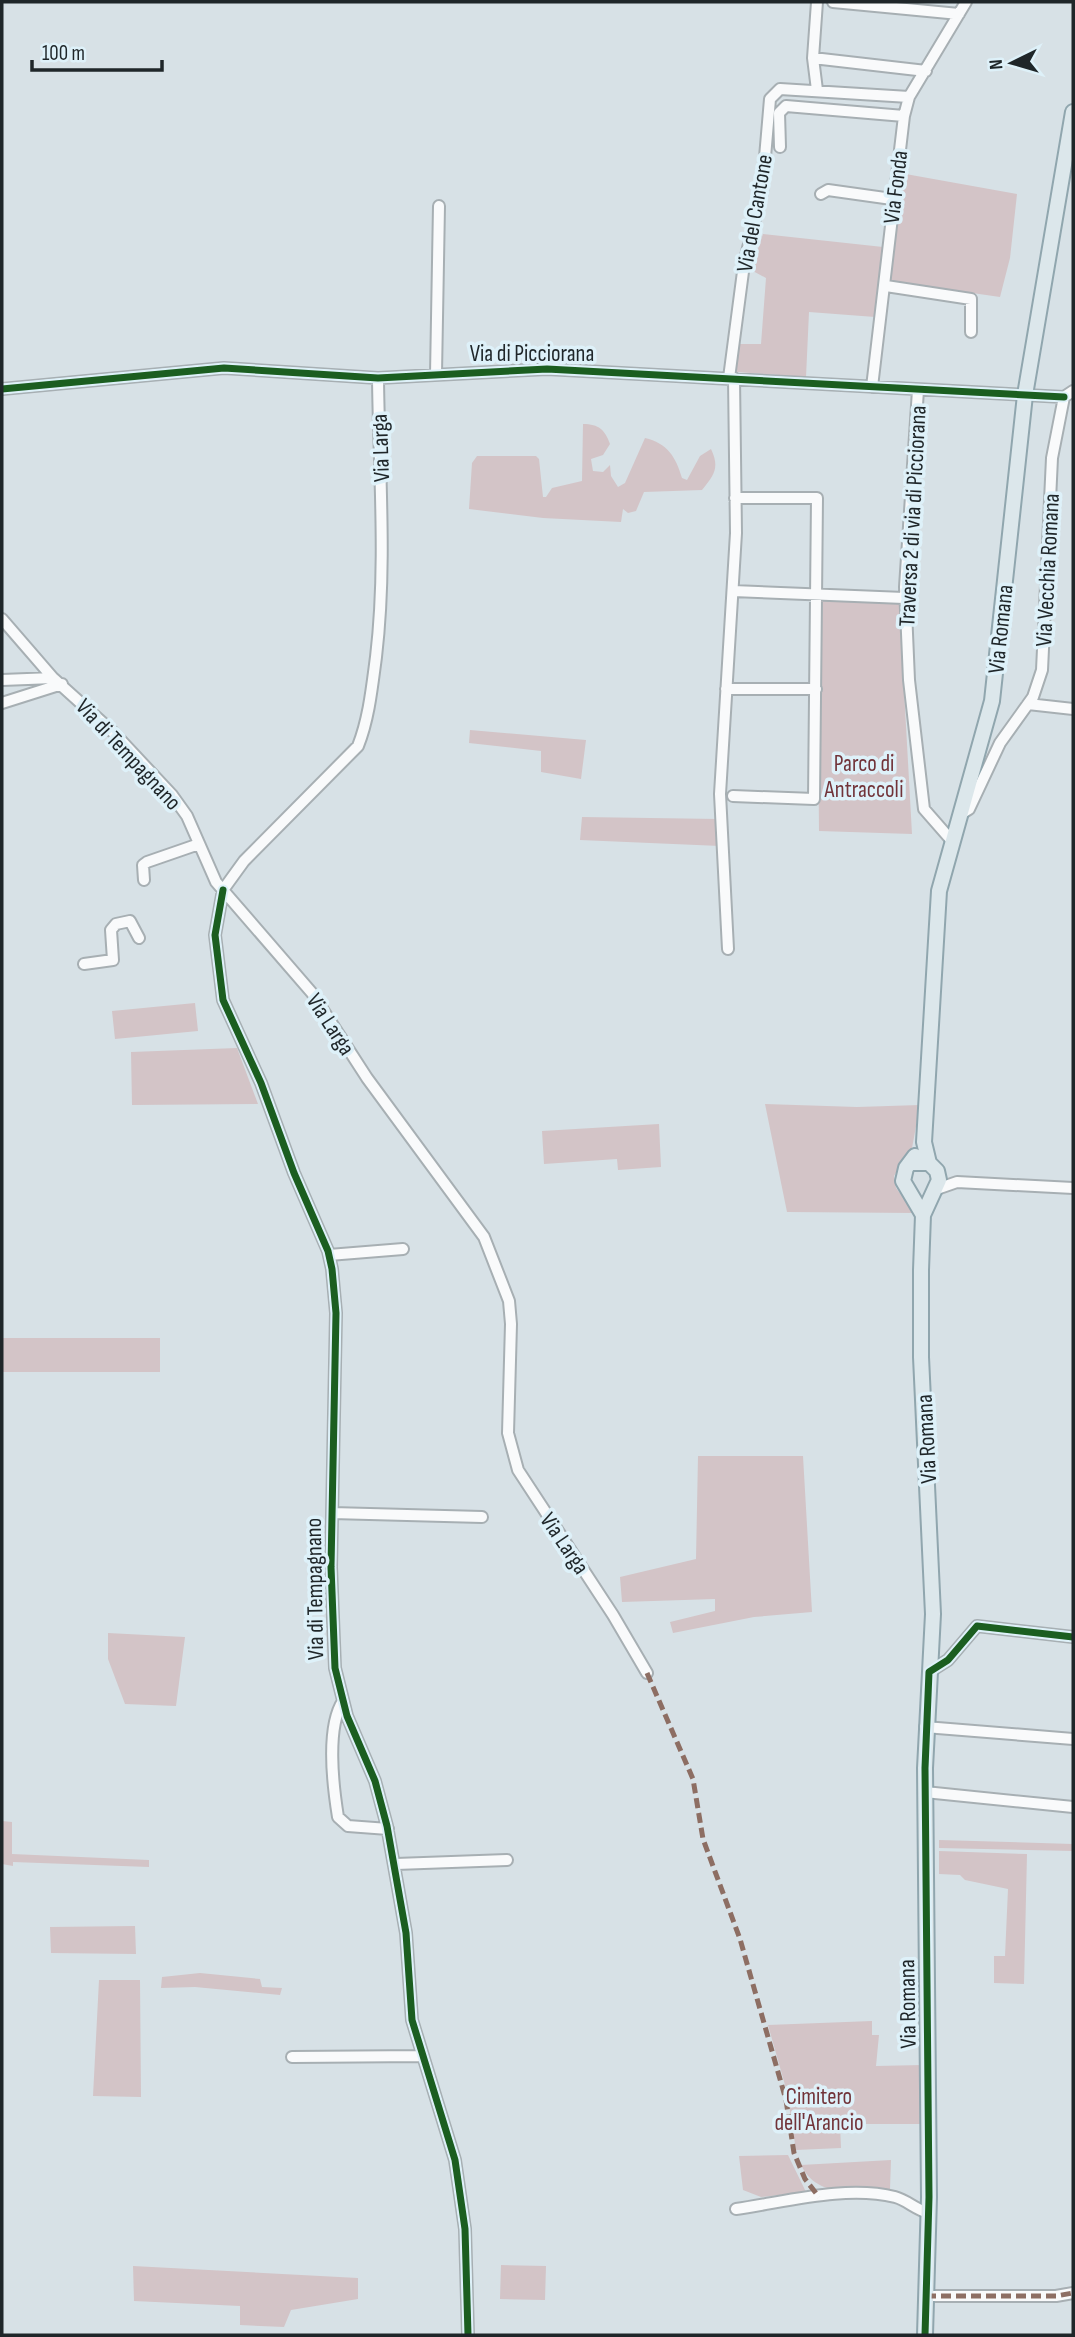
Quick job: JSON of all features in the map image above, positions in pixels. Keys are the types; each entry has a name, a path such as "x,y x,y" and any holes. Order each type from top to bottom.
{"main road":[{"name":"Via Romana","path":"923,1142 939,891 982,745 994,691 1025,395 1073,112"},
{"path":"923,1142 906,1168 902,1181 923,1214"},
{"path":"923,1142 933,1167 934,1191 923,1214"},
{"path":"911,1163 933,1167"},
{"path":"912,1195 922,1197 934,1191"},
{"name":"Via Romana","path":"923,1214 921,1357 933,1605 925,1727 929,2213 925,2335"}],"street":[{"path":"817,2 813,58 817,90"},
{"path":"833,2 959,14"},
{"name":"Via Fonda","path":"872,387 886,286 892,199 904,116 909,97 965,2"},
{"path":"813,58 926,71"},
{"name":"Via del Cantone","path":"732,378 744,264 762,192 767,107 770,99 780,89 909,97"},
{"path":"780,147 779,113 786,106 904,116"},
{"path":"821,194 828,190 892,199"},
{"path":"436,374 439,206"},
{"path":"886,286 971,299 971,332"},
{"name":"Via di Picciorana","path":"2,389 224,368 378,378 547,369 918,390 1025,395 1069,394"},
{"name":"Via Larga","path":"378,378 384,569 373,683 363,732 358,746 244,861 223,890 312,993 361,1069 484,1237 509,1301 511,1324 508,1433 518,1470 613,1615 647,1673"},
{"path":"729,949 720,794 733,591 735,498 732,378"},
{"name":"Traversa 2 di via di Picciorana","path":"918,390 904,598 920,791 928,816 952,841"},
{"name":"Via Vecchia Romana","path":"960,814 968,809 998,747 1028,704 1042,670 1052,458 1069,394"},
{"path":"733,796 814,799 816,689 814,594 817,498 735,498"},
{"path":"733,591 904,598"},
{"name":"Via di Tempagnano","path":"2,619 57,681 114,733 172,794 187,816 216,882 223,890 215,935 219,985 226,1007 261,1083 294,1173 329,1255 336,1313 332,1513 335,1668 342,1701 375,1782 396,1864 406,1933 412,2020 446,2124 462,2198 468,2335"},
{"path":"2,680 57,681"},
{"path":"2,703 57,681"},
{"path":"726,688 816,689"},
{"path":"1028,704 1073,709"},
{"path":"982,745 998,747"},
{"path":"144,880 143,865 147,862 199,844"},
{"path":"84,964 113,960 111,930 116,924 130,921 139,938"},
{"path":"933,1167 957,1182"},
{"path":"934,1191 957,1182 1073,1188"},
{"path":"329,1255 403,1249"},
{"path":"332,1513 482,1517"},
{"path":"929,1672 948,1660 971,1630 978,1626 1073,1637"},
{"path":"342,1701 333,1730 338,1817 348,1826 388,1829"},
{"path":"925,1727 1073,1740"},
{"path":"925,1792 1073,1807"},
{"path":"396,1864 507,1860"},
{"path":"292,2057 423,2056"},
{"path":"736,2209 825,2195 877,2194 898,2197 917,2211 929,2213"},
{"path":"926,2296 1056,2296 1073,2293"}],"green space":[{"path":"900,173 1017,194 1010,258 1000,297 889,281"},
{"path":"763,234 883,247 875,317 809,312 806,377 736,372 739,344 761,344 766,278 751,270"},
{"path":"583,424 593,425 606,435 610,444 603,455 591,459 593,471 603,472 610,465 611,476 618,487 625,483 645,438 659,443 670,452 682,478 687,480 700,456 711,449 715,461 714,471 702,490 644,492 636,511 628,513 623,509 621,522 543,518 469,509 472,463 477,456 536,456 539,459 543,497 546,497 552,488 582,481"},
{"name":"Parco di Antraccoli","path":"817,599 899,600 912,834 819,831"},
{"path":"470,730 586,740 581,779 541,772 541,751 469,743"},
{"path":"582,817 719,819 720,846 580,840"},
{"path":"195,1003 198,1031 115,1039 112,1011"},
{"path":"237,1048 258,1104 132,1105 131,1052"},
{"path":"765,1104 857,1107 920,1105 912,1148 894,1176 896,1188 915,1213 787,1212"},
{"path":"659,1124 661,1167 618,1170 617,1159 544,1164 542,1131"},
{"path":"2,1338 160,1338 160,1372 2,1372"},
{"path":"698,1456 803,1456 812,1612 754,1617 673,1633 670,1622 715,1611 715,1599 622,1602 620,1577 696,1559"},
{"path":"108,1633 185,1637 176,1706 125,1704 108,1659"},
{"path":"2,1821 12,1822 12,1854 149,1860 149,1867 13,1862 13,1866 2,1864"},
{"path":"939,1840 1073,1844 1073,1851 939,1848"},
{"path":"939,1851 1027,1854 1024,1984 994,1983 994,1956 1005,1956 1008,1889 965,1880 960,1875 939,1874"},
{"path":"135,1926 136,1954 51,1953 50,1927"},
{"path":"200,1973 260,1979 262,1987 282,1988 280,1995 195,1987 161,1988 162,1977"},
{"path":"99,1980 140,1980 141,2097 93,2096"},
{"name":"Cimitero dell'Arancio","path":"872,2021 872,2035 879,2035 876,2066 923,2065 922,2124 840,2124 841,2148 796,2150 787,2092 768,2025"},
{"path":"788,2155 806,2192 761,2197 743,2190 739,2156"},
{"path":"891,2160 890,2189 851,2191 827,2188 817,2184 801,2165"},
{"path":"501,2265 546,2266 545,2300 500,2299"},
{"path":"133,2266 358,2278 358,2299 291,2310 284,2327 240,2325 240,2306 134,2301"}],"marked path":[{"path":"647,1673 693,1779 703,1839 740,1939 786,2100 794,2153 805,2179 819,2197"},
{"path":"926,2296 1056,2296 1073,2293"}],"cycle path":[{"path":"2,389 224,368 378,378 547,369 1064,397"},
{"path":"223,890 215,935 223,1000 261,1083 294,1173 328,1251 332,1269 336,1313 331,1567 335,1668 347,1716 375,1781 387,1826 406,1933 412,2020 455,2160 465,2229 468,2335"},
{"path":"925,2335 929,2197 925,1768 929,1672 948,1660 977,1626 1073,1637"}]}
